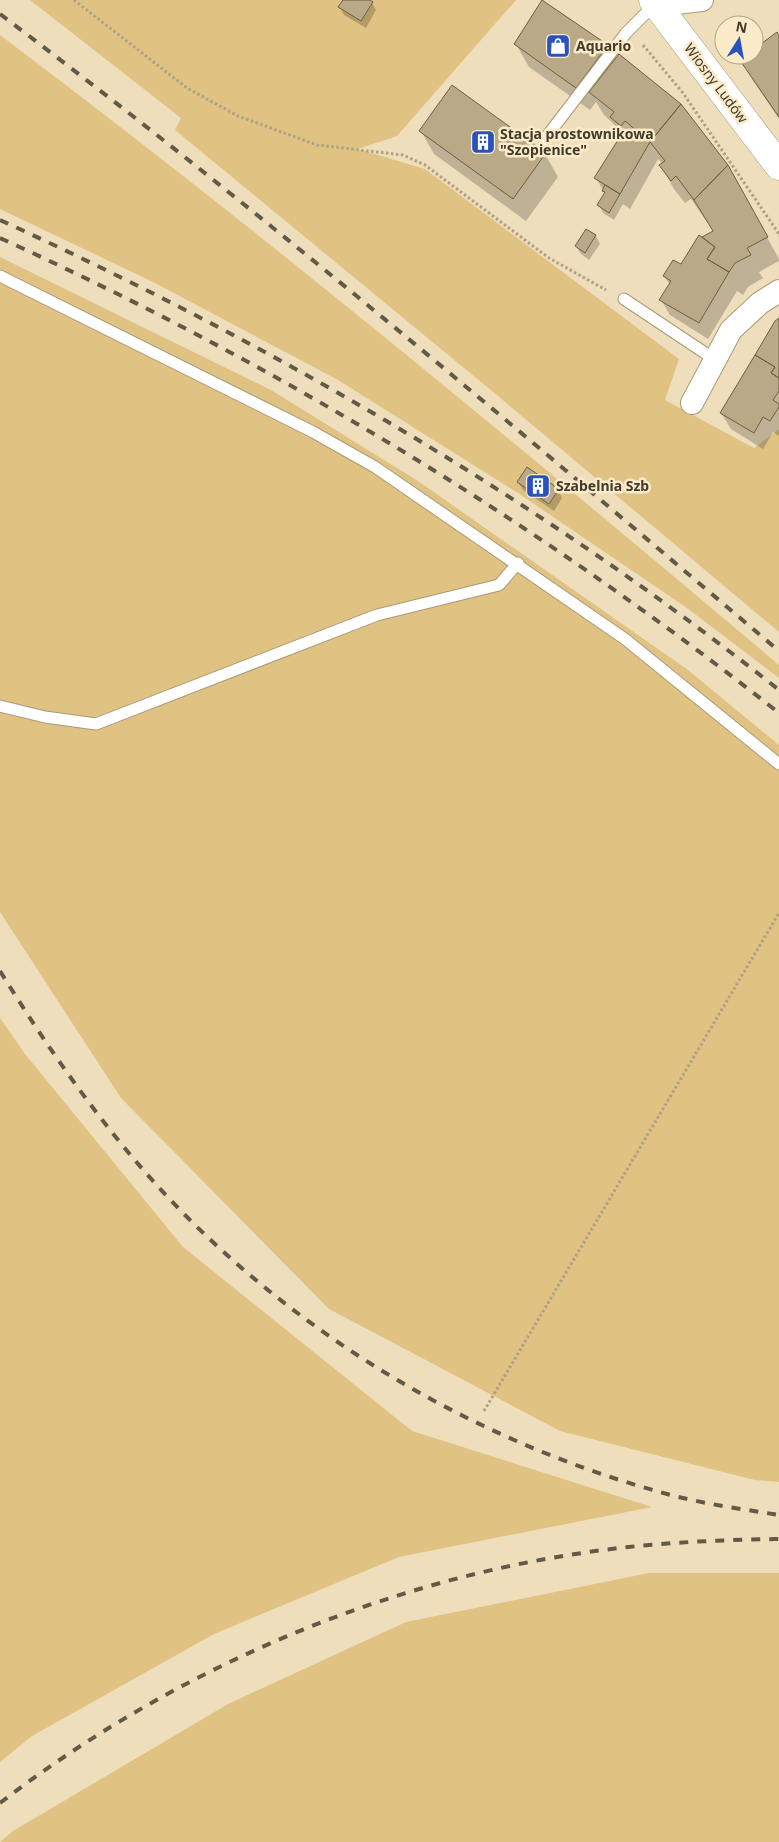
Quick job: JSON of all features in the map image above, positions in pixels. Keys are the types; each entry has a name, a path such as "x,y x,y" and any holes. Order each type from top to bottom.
{"street":[{"path":"655,3 702,0"},
{"name":"Wiosny Ludów","path":"655,3 779,166"},
{"path":"692,403 730,330 760,303 779,291"}],"lane":[{"path":"544,140 629,30 655,3"},
{"path":"0,276 313,432 375,467 625,639 779,764"},
{"path":"624,300 714,359"},
{"path":"0,706 44,717 96,724 377,615 500,585 518,564"}],"path":[{"path":"74,0 186,88 238,116 317,145 403,155 425,165 549,258 624,300"},
{"path":"629,30 682,93 779,234"},
{"path":"484,1411 779,913"}],"shaded area":[{"path":"30,0 516,0 397,136 358,149 425,169 679,359 665,400 754,448 779,429 779,632 492,391 175,130 181,118"},
{"path":"0,35 297,266 491,424 779,665 779,678 687,608 518,493 338,380 153,282 0,209"},
{"path":"0,257 271,390 418,481 688,670 779,745 779,1482 755,1480 560,1431 329,1309 121,1098 0,912"},
{"path":"0,1018 25,1054 183,1247 412,1431 652,1507 399,1557 214,1634 32,1736 0,1762"},
{"path":"649,1573 779,1573 779,1842 0,1842 13,1831 228,1704 406,1622"}],"building":[{"path":"343,0 370,0 373,2 361,21 338,7"},
{"path":"542,0 608,45 576,88 514,44"},
{"path":"777,32 779,35 779,117 743,65 764,65 764,42"},
{"path":"619,54 681,104 650,142 625,121 621,126 610,117 614,112 589,92"},
{"name":"Stacja prostownikowa \"Szopienice\"","path":"452,85 546,153 513,199 419,131"},
{"path":"681,104 728,165 694,200 676,176 671,181 659,165 665,161 650,142"},
{"path":"638,132 650,142 620,194 594,178 618,140"},
{"path":"728,165 768,237 747,248 751,255 735,263 729,272 707,259 715,247 702,237 713,231 694,200"},
{"path":"605,185 620,194 609,213 597,205 605,192 602,191"},
{"path":"586,229 596,235 585,253 575,246"},
{"path":"699,235 715,247 707,259 729,272 699,323 659,300 671,281 663,276 673,260 681,264"},
{"path":"779,318 779,378 771,373 775,367 755,355 775,321"},
{"path":"755,355 775,367 771,373 779,378 779,391 773,400 779,404 779,407 770,421 763,417 754,433 720,413"},
{"name":"Szabelnia Szb","path":"527,467 559,489 549,504 517,482"}],"railway":[{"path":"0,14 100,90 297,247 491,407 779,651"},
{"path":"0,220 205,320 305,374 404,431 501,491 596,555 689,621 779,690"},
{"path":"0,238 103,287 205,339 305,394 404,452 501,513 595,577 688,643 779,713"},
{"path":"0,971 63,1067 109,1129 159,1187 185,1215 236,1263 291,1308 348,1349 408,1386 470,1419 534,1448 600,1473 681,1498 779,1515"},
{"path":"0,1803 65,1756 132,1714 203,1675 275,1641 350,1612 426,1587 504,1567 582,1553 680,1543 779,1539"}],"place":[{"name":"Aquario","path":"558,46"},
{"name":"Stacja prostownikowa \"Szopienice\"","path":"483,142"},
{"name":"Szabelnia Szb","path":"538,486"}]}
